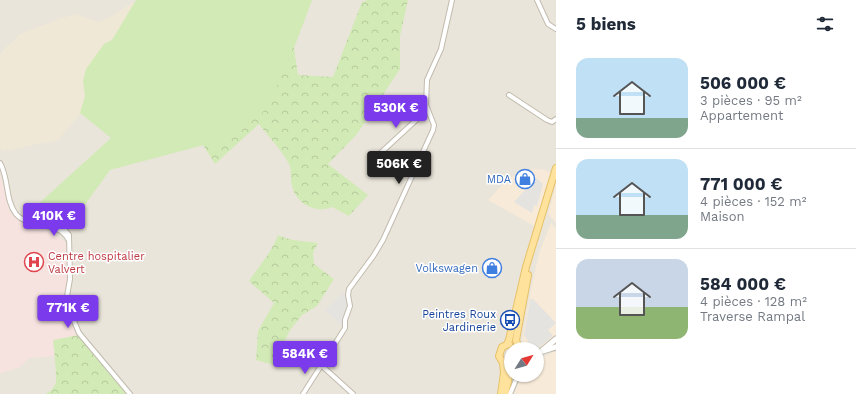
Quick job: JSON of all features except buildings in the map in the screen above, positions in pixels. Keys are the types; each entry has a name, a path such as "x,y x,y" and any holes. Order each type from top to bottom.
{"main road":[{"path":"508,342 534,236 556,168"},
{"path":"516,342 529,268 556,179"},
{"path":"504,346 499,353 500,359 504,364"},
{"path":"501,394 504,372"},
{"path":"505,394 508,382"}],"street":[{"path":"303,394 345,328 345,320 350,306 348,295 349,289 383,240 433,130 433,122 427,110 427,80 441,49 452,0"},
{"path":"537,0 548,24 556,28"},
{"path":"509,95 547,120 552,122 556,119"},
{"path":"374,159 427,110"},
{"path":"0,163 6,178 13,210 24,220 61,231 69,241 70,279 66,302 79,333 130,394"},
{"path":"544,349 556,339"},
{"path":"544,350 556,347"},
{"path":"321,364 353,394"},
{"path":"510,394 515,382"}],"shaded area":[{"path":"0,0 556,0 556,394 0,394"},
{"path":"135,1 125,21 112,41 104,44 83,81 85,96 82,112 58,140 3,151 0,148 0,55 6,47 16,39 18,35 74,14 99,22 112,16"},
{"path":"525,170 546,170 552,174 534,226 488,200 502,185 516,174"},
{"name":"Centre hospitalier Valvert","path":"0,173 10,212 19,221 50,231 68,244 69,279 65,303 77,339 53,342 53,347 56,352 54,356 29,358 20,367 2,373 0,373"},
{"path":"536,178 543,184 537,206 534,205 532,213 514,202"},
{"path":"556,184 556,223 548,214"},
{"path":"551,223 556,228 556,335 544,345 544,342 522,341 539,253"},
{"path":"343,293 345,295 347,305 342,326 325,310"},
{"path":"530,299 533,299 556,323 548,330 553,336 544,343 544,342 528,342 524,335"},
{"path":"556,352 556,394 514,394 519,382 544,382 544,356"}],"green space":[{"path":"136,0 311,0 303,24 277,86 280,93 262,113 230,138 110,170 71,224 66,224 67,217 48,214 44,221 25,216 111,138 80,113 85,96 83,81 86,69 104,44 112,40"},
{"path":"281,0 312,0 294,48 298,75 333,77 362,2 368,0 408,0 400,36 400,69 357,134 328,164 368,195 349,216 332,207 326,209 313,208 298,198 292,186 290,169 287,160 259,124 215,164 203,145 212,121"},
{"path":"278,235 292,240 318,243 313,253 314,264 334,279 317,306 302,315 290,330 282,346 278,366 256,360 258,331 274,303 249,281 269,253"},
{"path":"79,335 128,392 125,394 46,394 52,389 56,382 53,340"}],"place":[{"name":"MDA","path":"525,179"},
{"name":"Centre hospitalier Valvert","path":"34,262"},
{"name":"Volkswagen","path":"492,268"},
{"name":"Peintres Roux Jardinerie","path":"510,320"}]}
